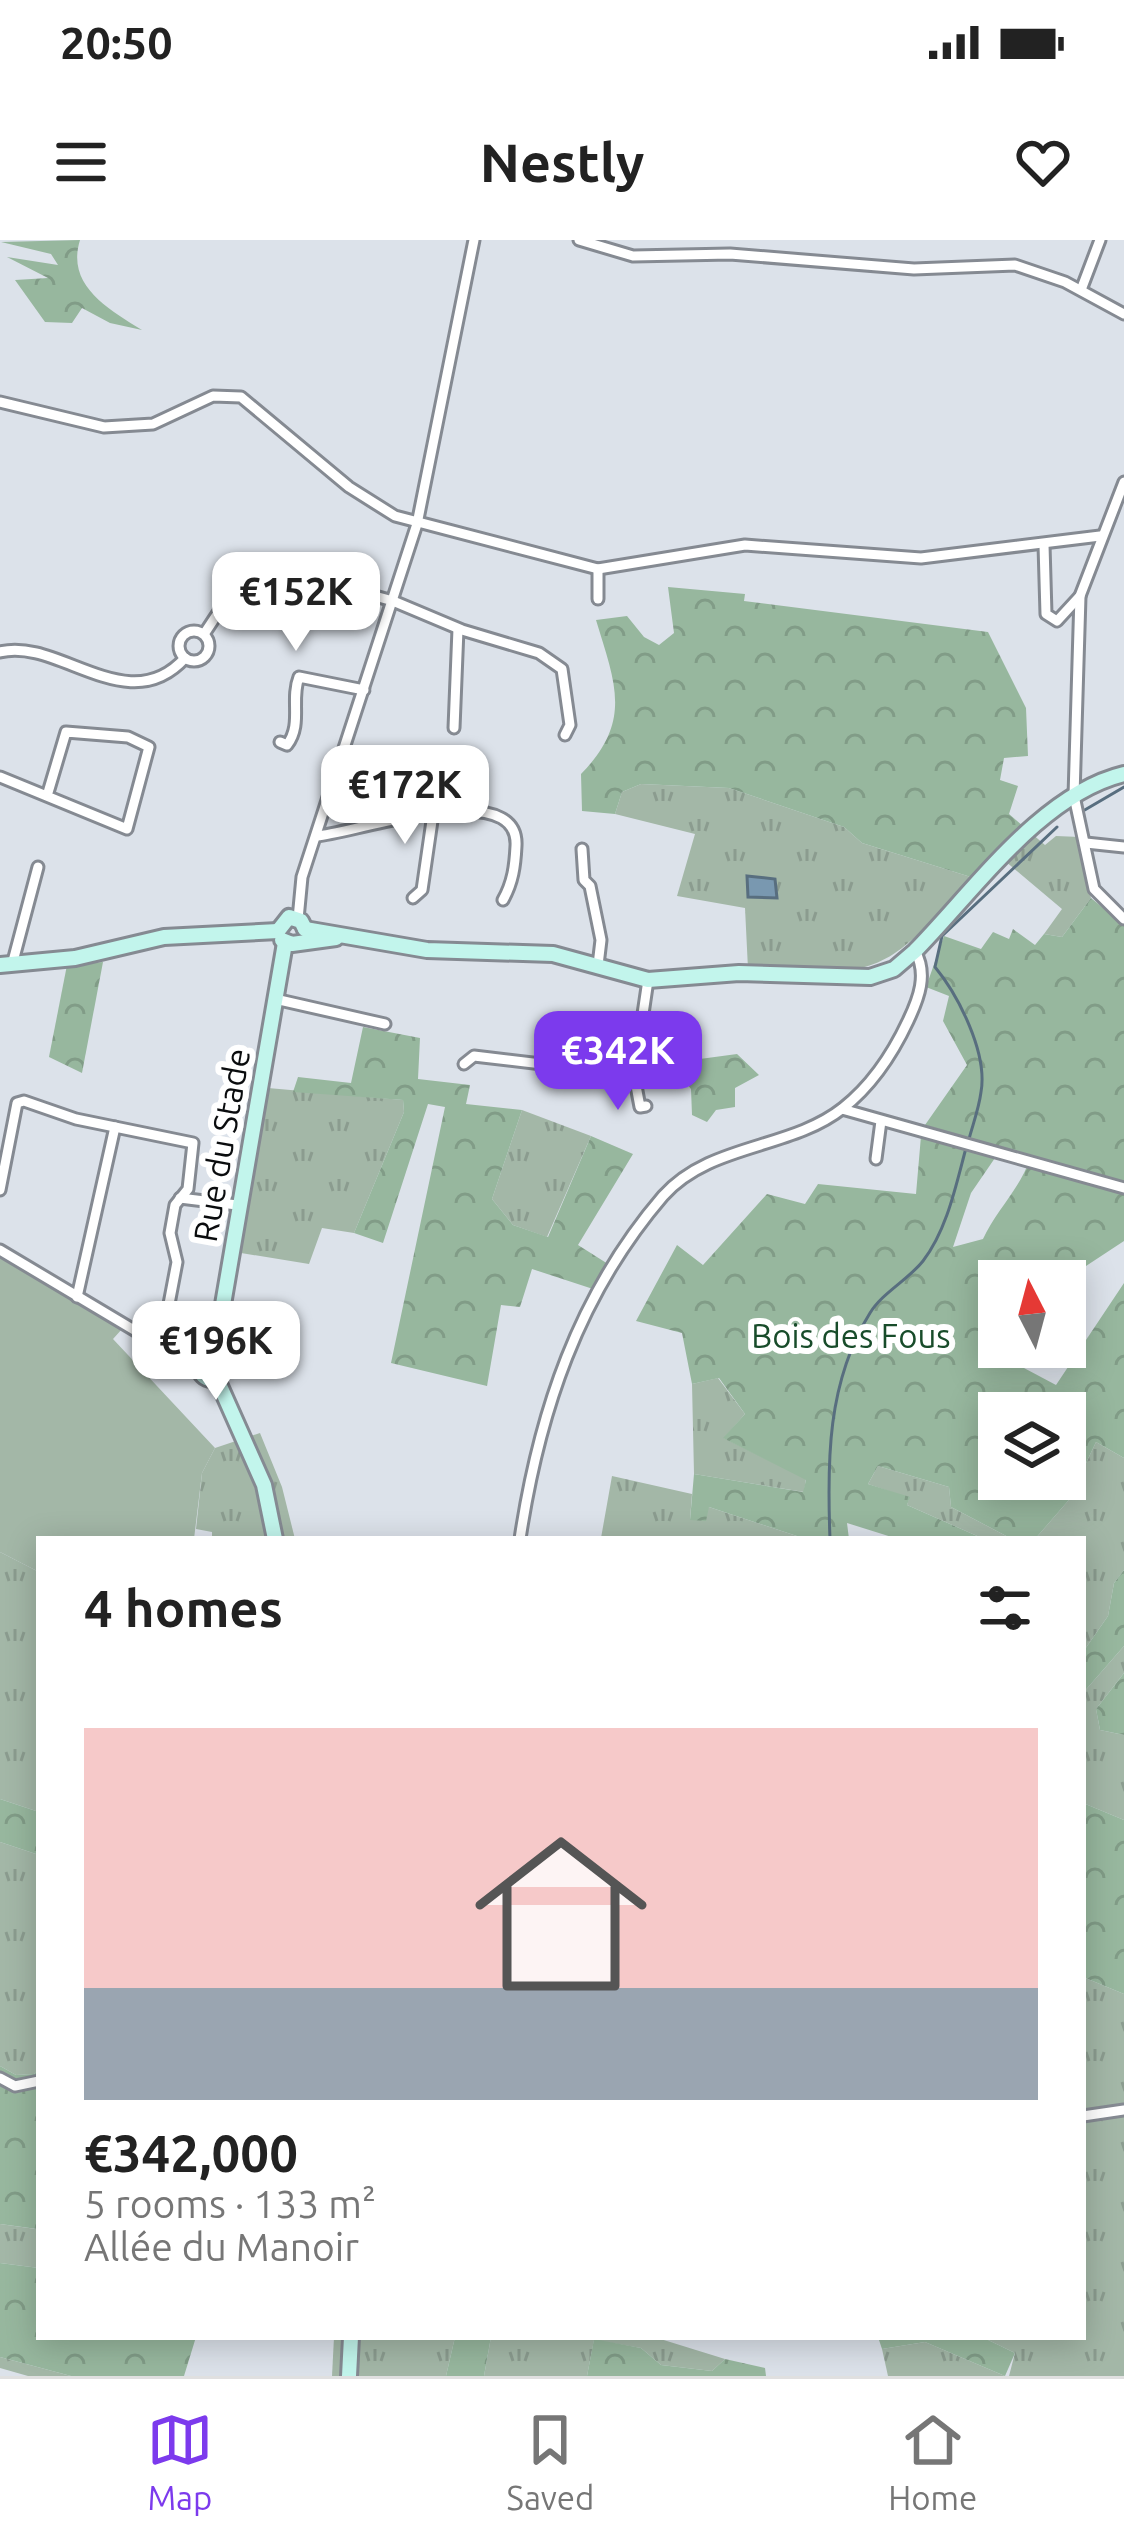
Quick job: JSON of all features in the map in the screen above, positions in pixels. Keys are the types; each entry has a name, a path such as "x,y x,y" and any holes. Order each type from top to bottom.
{"main road":[{"path":"6,965 75,958 141,940 292,927 427,950 553,954 648,980 739,973 870,977 894,969 915,951 1075,791 1124,774"},
{"name":"Rue du Stade","path":"214,1357 237,1205 292,927"},
{"path":"214,1357 222,1366 216,1378 206,1378 200,1370 203,1360 214,1357"},
{"path":"216,1378 264,1485 274,1536"},
{"path":"349,2376 351,2340"}],"street":[{"path":"292,927 417,524 474,240"},
{"path":"579,240 633,256 730,254 914,269 994,263 1081,290 1124,314"},
{"path":"1081,290 1100,240"},
{"path":"0,402 104,427 153,424 213,396 241,397 349,487 417,524 598,569 745,545 921,558 1100,536"},
{"path":"1124,482 1120,505 1100,536 1080,596 1075,791 1094,890 1124,919"},
{"path":"1044,545 1046,614 1057,621 1080,596"},
{"path":"598,569 598,599"},
{"path":"204,634 238,584 265,571 280,570 393,601 458,629 539,653 562,669 570,725 566,735"},
{"path":"454,728 458,629"},
{"path":"0,652 42,654 78,672 150,681 164,677 185,658 205,657 210,643 204,634 195,630 182,636 179,646 185,658"},
{"path":"280,742 287,745 295,735 293,692 302,676 364,691"},
{"path":"0,777 128,829 149,747 128,737 66,732 47,796"},
{"path":"317,836 459,809 510,821 517,832 514,874 503,900"},
{"path":"413,898 422,890 433,814"},
{"path":"1087,843 1124,847"},
{"path":"582,849 584,880 590,886 601,940 598,965"},
{"path":"6,965 38,867"},
{"path":"520,1536 530,1477 565,1354 650,1213 698,1167 842,1109 871,1080 911,1015 922,984 915,951"},
{"path":"646,1106 640,1106 634,1075 648,980"},
{"path":"275,999 385,1024"},
{"path":"464,1064 474,1057 634,1075"},
{"path":"0,1190 17,1103 193,1143 188,1189 180,1198 170,1234 178,1262 161,1346"},
{"path":"842,1109 1124,1188"},
{"path":"877,1159 881,1121"},
{"path":"77,1297 115,1127"},
{"path":"180,1198 237,1205"},
{"path":"0,1250 200,1370"},
{"path":"0,2078 15,2086 36,2082"},
{"path":"1086,2116 1124,2110"}],"green space":[{"path":"80,240 77,256 84,282 103,304 142,330 110,323 82,308 72,323 45,322 15,280 48,278 7,257 58,265 51,254 1,242"},
{"path":"668,587 745,594 744,601 988,632 1026,708 1028,756 1004,758 1000,780 1018,786 1009,814 1024,827 974,878 862,843 844,827 729,788 641,784 622,792 615,814 582,811 581,774 597,755 614,719 613,682 596,620 627,616 644,637 659,645 674,633"},
{"path":"641,784 729,788 844,827 862,843 974,878 918,935 877,963 828,971 748,969 745,908 677,896 695,834 615,814 622,792"},
{"path":"1024,827 1045,845 1056,836 1080,837 1091,898 1062,937 1044,934 1062,909 998,855"},
{"name":"Bois des Fous","path":"1091,898 1124,925 1124,1241 1086,1266 1086,1260 978,1260 978,1368 1024,1368 1056,1385 1067,1368 1086,1368 1086,1340 1124,1283 1124,1458 1096,1442 1086,1463 1086,1392 978,1392 978,1500 1068,1500 1038,1536 1006,1536 951,1507 949,1487 878,1466 868,1484 910,1497 907,1505 977,1536 888,1536 847,1523 849,1536 797,1536 709,1507 706,1521 690,1520 694,1474 803,1492 806,1480 723,1438 745,1414 719,1378 692,1384 682,1333 636,1321 677,1245 703,1265 767,1194 805,1204 818,1184 916,1194 921,1136 997,1155 971,1193 953,1247 983,1239 1031,1156 925,1125 967,1065 943,1021 949,996 926,987 944,936 981,949 993,932 1009,939 1013,929 1035,945 1044,934 1062,937"},
{"path":"103,962 82,1073 49,1057 67,965"},
{"path":"363,1027 420,1038 418,1079 470,1085 466,1104 522,1110 492,1199 513,1225 548,1237 591,1136 633,1154 578,1245 608,1264 593,1289 532,1269 520,1307 501,1305 487,1386 391,1363 445,1107 428,1104 383,1243 354,1233 404,1112 403,1100 293,1092 298,1077 351,1083"},
{"path":"737,1054 759,1075 735,1088 735,1107 716,1110 707,1122 692,1115 691,1089 676,1070 685,1061"},
{"path":"268,1088 403,1100 404,1112 354,1233 322,1228 309,1264 235,1252"},
{"path":"522,1110 591,1136 547,1237 513,1225 492,1199"},
{"path":"0,1258 122,1329 113,1339 215,1448 202,1473 194,1536 36,1536 36,1570 0,1552"},
{"path":"718,1378 745,1414 724,1438 806,1479 804,1492 694,1474 692,1384"},
{"path":"260,1433 282,1487 294,1536 212,1536 212,1532 196,1529 202,1473 215,1448"},
{"path":"1096,1442 1124,1458 1124,1570 1114,1583 1108,1616 1086,1648 1086,1536 1038,1536 1068,1500 1086,1500 1086,1463"},
{"path":"878,1466 949,1487 951,1507 1006,1536 977,1536 907,1505 909,1498 868,1484"},
{"path":"612,1476 692,1494 690,1520 709,1507 797,1536 601,1536"},
{"path":"0,1552 36,1570 36,1811 0,1799"},
{"path":"1124,1570 1124,1646 1086,1690 1086,1648 1108,1616 1114,1583"},
{"path":"1124,1646 1124,1673 1096,1709 1100,1730 1124,1735 1124,1820 1086,1804 1086,1690"},
{"path":"1124,1673 1124,1735 1100,1730 1096,1709"},
{"path":"0,1799 36,1811 36,1854 0,1842"},
{"path":"1086,1804 1124,1820 1124,1994 1086,1978"},
{"path":"0,1842 36,1854 36,2072 16,2075 0,2066"},
{"path":"1086,1978 1124,1994 1124,2376 1009,2376 1015,2353 988,2340 1086,2340"},
{"path":"0,2066 16,2075 36,2072 36,2229 0,2224"},
{"path":"0,2224 36,2229 36,2268 0,2263"},
{"path":"0,2263 36,2268 36,2340 195,2340 184,2376 71,2376 0,2357"},
{"path":"334,2340 454,2340 446,2376 332,2376"},
{"path":"454,2340 490,2340 484,2376 446,2376"},
{"path":"490,2340 594,2340 587,2376 484,2376"},
{"path":"594,2340 664,2340 725,2359 712,2371 661,2365 641,2348"},
{"path":"594,2340 599,2340 641,2348 661,2365 712,2371 725,2359 765,2368 766,2376 587,2376"},
{"path":"879,2340 988,2340 1015,2353 1005,2376 925,2342 882,2349"},
{"path":"925,2342 1005,2376 888,2376 882,2349"},
{"path":"0,2357 71,2376 28,2376 0,2368"}],"water":[{"path":"747,876 775,879 777,898 748,897"}],"waterway":[{"path":"1083,811 1124,787"},
{"path":"969,1139 981,1092 980,1060 962,1009 935,967 942,936 1057,827"},
{"path":"830,1536 830,1452 845,1367 875,1306 931,1249 950,1207 966,1148"}]}
